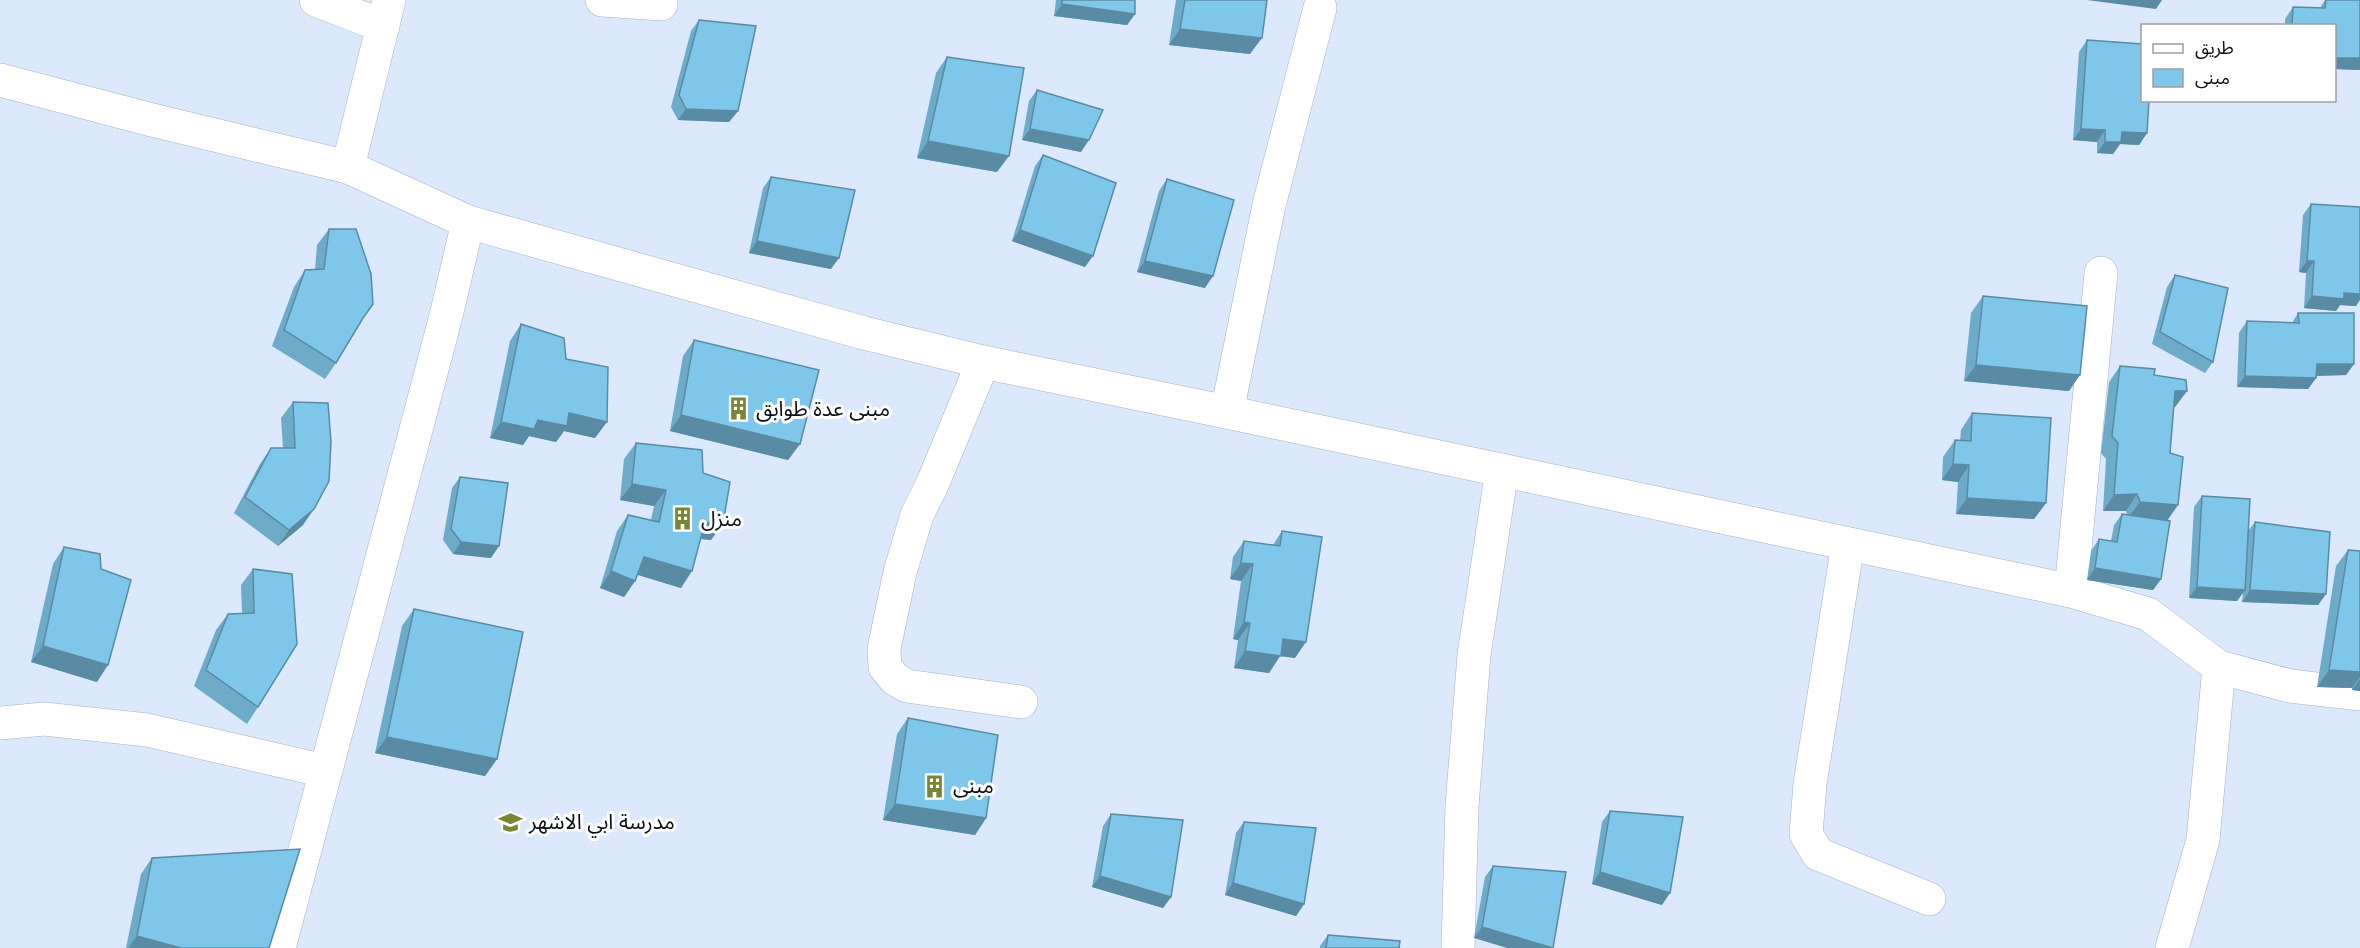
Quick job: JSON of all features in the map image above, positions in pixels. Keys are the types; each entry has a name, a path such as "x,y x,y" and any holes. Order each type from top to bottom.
{"street":[{"path":"316,0 386,13 348,167"},
{"path":"602,0 661,4"},
{"path":"1227,412 1269,205 1320,8"},
{"path":"0,80 152,120 348,167 468,222 864,333 983,362 2071,591 2148,614 2219,667 2290,686 2360,694"},
{"path":"279,948 446,316 468,222"},
{"path":"2071,591 2101,273"},
{"path":"983,362 946,453 917,515 900,572 884,649 885,667 895,679 907,686 1021,702"},
{"path":"1458,948 1462,806 1474,655 1502,470"},
{"path":"1848,544 1810,784 1806,834 1818,854 1929,899"},
{"path":"2172,948 2203,840 2219,667"},
{"path":"0,723 44,719 147,730 325,771"}],"building":[{"path":"1062,0 1135,0 1135,14 1062,4"},
{"path":"1185,0 1267,0 1262,38 1180,29"},
{"path":"2326,0 2360,0 2360,58 2336,58 2336,24 2292,24 2293,7 2325,8"},
{"path":"699,20 756,26 738,111 686,109 679,95"},
{"path":"2087,40 2141,44 2141,102 2149,102 2147,133 2122,132 2121,142 2105,142 2105,130 2081,129"},
{"path":"947,57 1024,68 1009,156 928,141"},
{"path":"1037,90 1103,110 1089,140 1030,129"},
{"path":"1043,155 1116,183 1093,256 1020,230"},
{"path":"771,177 855,190 839,258 757,241"},
{"path":"1167,179 1234,200 1213,276 1145,261"},
{"path":"2311,204 2360,207 2360,294 2344,293 2344,299 2312,296 2314,261 2307,261"},
{"path":"329,229 356,229 371,274 373,304 336,363 284,330 305,270 324,269"},
{"path":"2175,275 2228,288 2213,362 2160,332"},
{"path":"1983,296 2087,306 2080,375 1976,365"},
{"path":"2298,313 2354,313 2354,364 2317,364 2316,378 2245,376 2247,321 2299,323"},
{"path":"521,324 564,338 566,359 608,367 607,422 569,413 567,426 538,420 534,429 501,422"},
{"name":"مبنى عدة طوابق","path":"694,340 819,370 800,444 681,415"},
{"path":"2120,366 2155,369 2154,375 2186,380 2187,391 2175,391 2170,453 2183,457 2178,505 2140,502 2137,494 2114,495 2118,443 2112,436"},
{"path":"293,402 328,403 331,442 329,481 314,509 289,530 245,497 271,448 295,448"},
{"path":"1972,413 2051,418 2046,503 1967,498 1969,465 1953,464 1955,440 1971,441"},
{"name":"منزل","path":"636,443 702,450 703,473 730,482 723,524 705,522 692,571 644,557 635,581 611,571 628,515 659,522 666,490 632,484"},
{"path":"460,477 508,483 499,546 461,542 451,529"},
{"path":"2202,496 2250,499 2245,590 2197,587"},
{"path":"2122,514 2170,521 2161,579 2095,568 2099,539 2117,542"},
{"path":"2255,522 2330,532 2326,594 2250,590"},
{"path":"1282,531 1322,537 1306,642 1283,639 1281,656 1245,651 1250,623 1244,622 1253,564 1241,563 1244,541 1280,546"},
{"path":"64,547 100,554 101,569 131,580 108,665 43,646"},
{"path":"2348,550 2360,551 2360,672 2329,670"},
{"path":"253,569 292,574 297,644 258,707 206,670 228,614 254,613"},
{"path":"414,609 523,632 497,759 387,737"},
{"name":"مبنى","path":"908,718 998,735 986,818 895,804"},
{"path":"1610,811 1683,817 1670,893 1600,872"},
{"path":"1111,814 1183,820 1171,897 1100,876"},
{"path":"1244,822 1316,828 1304,904 1233,883"},
{"path":"300,849 269,948 181,948 137,936 152,858"},
{"path":"1493,866 1566,872 1553,948 1482,927"},
{"path":"1328,935 1400,941 1399,948 1326,948"}],"place":[{"name":"مبنى عدة طوابق","path":"738,409"},
{"name":"منزل","path":"683,519"},
{"name":"مبنى","path":"935,786"},
{"name":"مدرسة ابي الاشهر","path":"511,822"}]}
